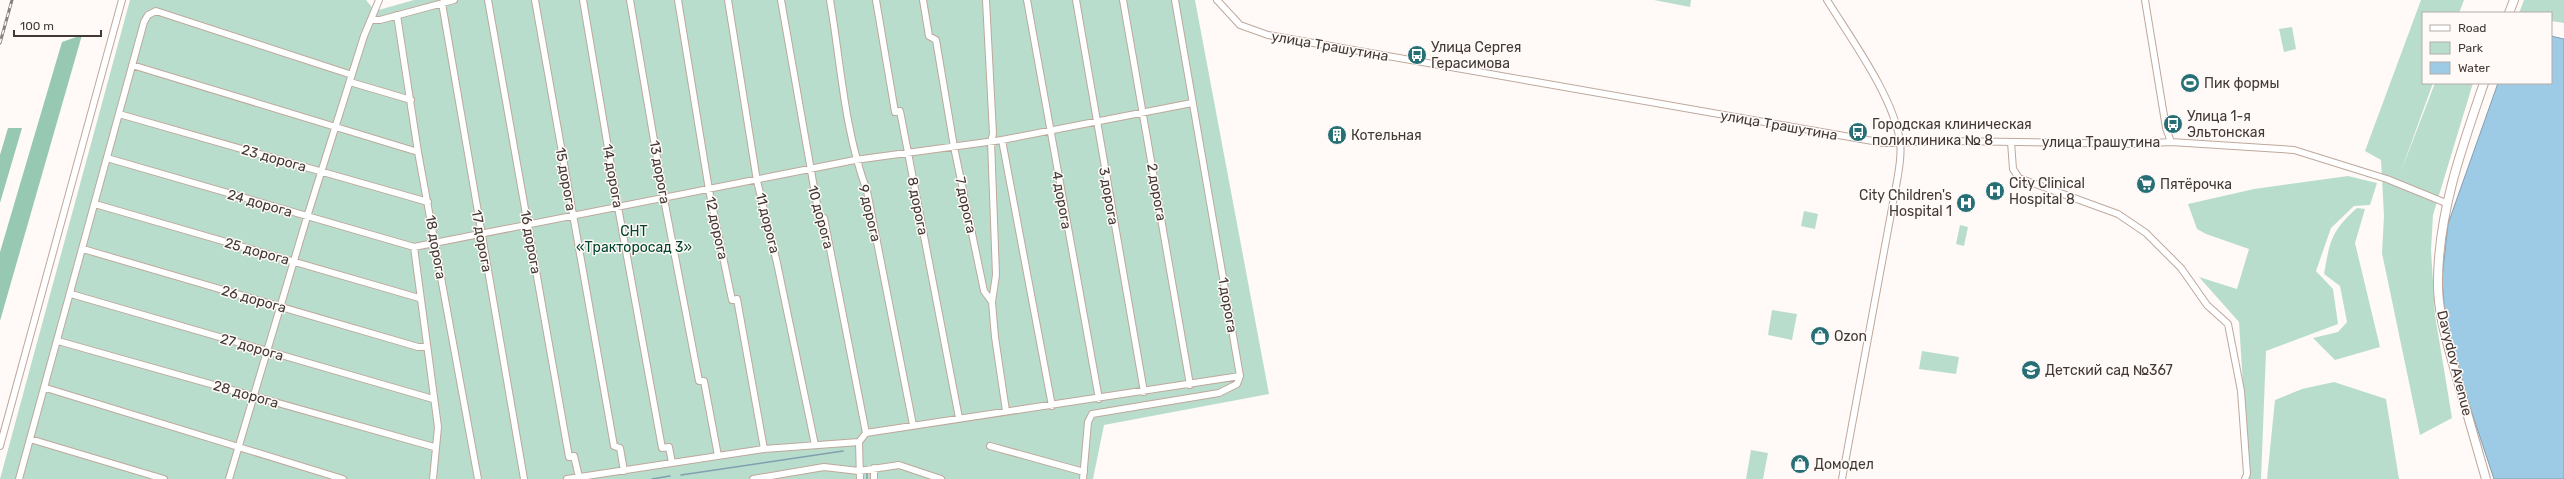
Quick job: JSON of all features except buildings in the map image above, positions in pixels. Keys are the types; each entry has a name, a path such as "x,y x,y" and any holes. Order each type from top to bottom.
{"street":[{"path":"0,446 122,0"},
{"path":"229,479 321,172 351,78 379,0"},
{"path":"372,20 454,0"},
{"name":"16 дорога","path":"488,0 569,458 574,456 579,477"},
{"name":"15 дорога","path":"535,0 614,446 620,448 624,471"},
{"name":"14 дорога","path":"583,0 618,207 662,448 669,447 672,463"},
{"name":"13 дорога","path":"630,0 664,199 699,381 704,381 718,456"},
{"name":"12 дорога","path":"678,0 709,190 732,300 737,299 764,449"},
{"name":"11 дорога","path":"728,0 757,181 777,263 815,445"},
{"name":"10 дорога","path":"781,0 809,170 819,216 824,218 866,433"},
{"name":"9 дорога","path":"830,0 855,160 867,192 913,425"},
{"name":"8 дорога","path":"876,0 895,112 900,111 959,418"},
{"name":"7 дорога","path":"923,0 928,36 936,40 954,147 984,292 992,302 994,336 1006,412"},
{"path":"986,0 993,134 991,141 996,276 992,302"},
{"name":"4 дорога","path":"1027,0 1099,399"},
{"name":"3 дорога","path":"1076,0 1144,392"},
{"name":"2 дорога","path":"1123,0 1190,385"},
{"name":"1 дорога","path":"1175,0 1240,376"},
{"name":"улица Трашутина","path":"1217,0 1240,25 1268,34 1884,143 1901,144 1949,141 2171,142 2294,150 2387,179 2446,203"},
{"path":"1827,0 1881,91 1897,124 1901,144 1897,181 1842,479"},
{"path":"2145,0 2165,125 2171,142"},
{"path":"2509,12 2514,0"},
{"name":"17 дорога","path":"442,3 524,479"},
{"path":"20,479 30,439 46,388 132,65 144,22 148,15 156,11 411,100"},
{"name":"18 дорога","path":"397,15 418,152 478,479"},
{"path":"132,65 418,152"},
{"name":"Davydov Avenue","path":"2484,84 2463,142 2446,203 2438,280 2441,311 2448,345 2486,479"},
{"path":"433,479 434,447 438,427 419,298 414,247 757,181 855,160 1002,140 1192,102"},
{"name":"23 дорога","path":"119,114 428,202"},
{"path":"1002,140 1052,406"},
{"path":"2011,142 2013,169 2019,178 2118,214 2146,233 2181,268 2208,305 2228,324 2241,391 2247,474 2245,479"},
{"name":"24 дорога","path":"107,158 414,247"},
{"name":"25 дорога","path":"95,204 419,298"},
{"name":"26 дорога","path":"83,249 418,347 426,347"},
{"name":"27 дорога","path":"71,294 433,399"},
{"name":"28 дорога","path":"58,341 434,447"},
{"path":"860,479 859,442 866,433 959,418 1099,399 1240,376"},
{"path":"990,446 1083,476 1088,422 1092,414 1219,393 1237,384 1240,376"},
{"path":"46,388 343,479"},
{"path":"30,439 164,479"},
{"path":"567,479 764,449 859,442"},
{"path":"753,479 824,467 859,471 899,465 941,479"},
{"path":"874,468 874,479"}],"green space":[{"name":"СНТ «Тракторосад 3»","path":"130,0 366,0 375,11 414,0 1195,0 1269,394 1104,425 1093,479 0,479"},
{"path":"1654,0 1691,0 1690,7"},
{"path":"2421,0 2464,0 2459,12 2422,12 2422,84 2433,84 2400,174 2435,84 2473,84 2433,215 2431,250 2435,315 2452,418 2420,435 2382,253 2384,216 2381,160 2365,151"},
{"path":"2524,0 2564,0 2564,23 2552,21 2552,12 2519,12"},
{"path":"2292,27 2296,49 2284,52 2279,29"},
{"path":"82,35 0,321 0,252 62,42"},
{"path":"8,128 22,128 0,203 0,155"},
{"path":"2348,176 2377,183 2370,205 2354,206 2331,228 2316,271 2333,289 2338,324 2266,351 2261,479 2249,479 2239,322 2199,277 2237,289 2249,249 2206,234 2197,229 2188,204 2254,189"},
{"path":"2357,208 2365,209 2355,243 2380,347 2335,360 2313,338 2338,332 2347,322 2340,286 2324,274 2333,237 2342,223"},
{"path":"1804,211 1818,214 1815,229 1801,226"},
{"path":"1960,225 1968,227 1964,246 1956,244"},
{"path":"1772,310 1797,314 1792,340 1768,335"},
{"path":"1922,351 1959,357 1956,374 1919,369"},
{"path":"2334,382 2386,399 2399,479 2267,479 2275,400 2302,389"},
{"path":"1751,450 1768,453 1763,479 1746,479"}],"water":[{"path":"2552,36 2564,39 2564,479 2494,479 2468,401 2445,318 2442,279 2448,224 2498,84 2552,84"}],"waterway":[{"path":"681,475 843,451"},
{"path":"867,474 867,479"},
{"path":"652,479 670,476"}],"railway":[{"path":"0,43 12,0"}],"place":[{"name":"Улица Сергея Герасимова","path":"1417,55"},
{"name":"Пик формы","path":"2190,83"},
{"name":"Улица 1-я Эльтонская","path":"2173,124"},
{"name":"Городская клиническая поликлиника № 8","path":"1858,132"},
{"name":"Котельная","path":"1337,135"},
{"name":"Пятёрочка","path":"2146,184"},
{"name":"City Clinical Hospital 8","path":"1995,191"},
{"name":"City Children's Hospital 1","path":"1966,203"},
{"name":"Ozon","path":"1820,336"},
{"name":"Детский сад №367","path":"2031,370"},
{"name":"Домодел","path":"1800,464"}]}
